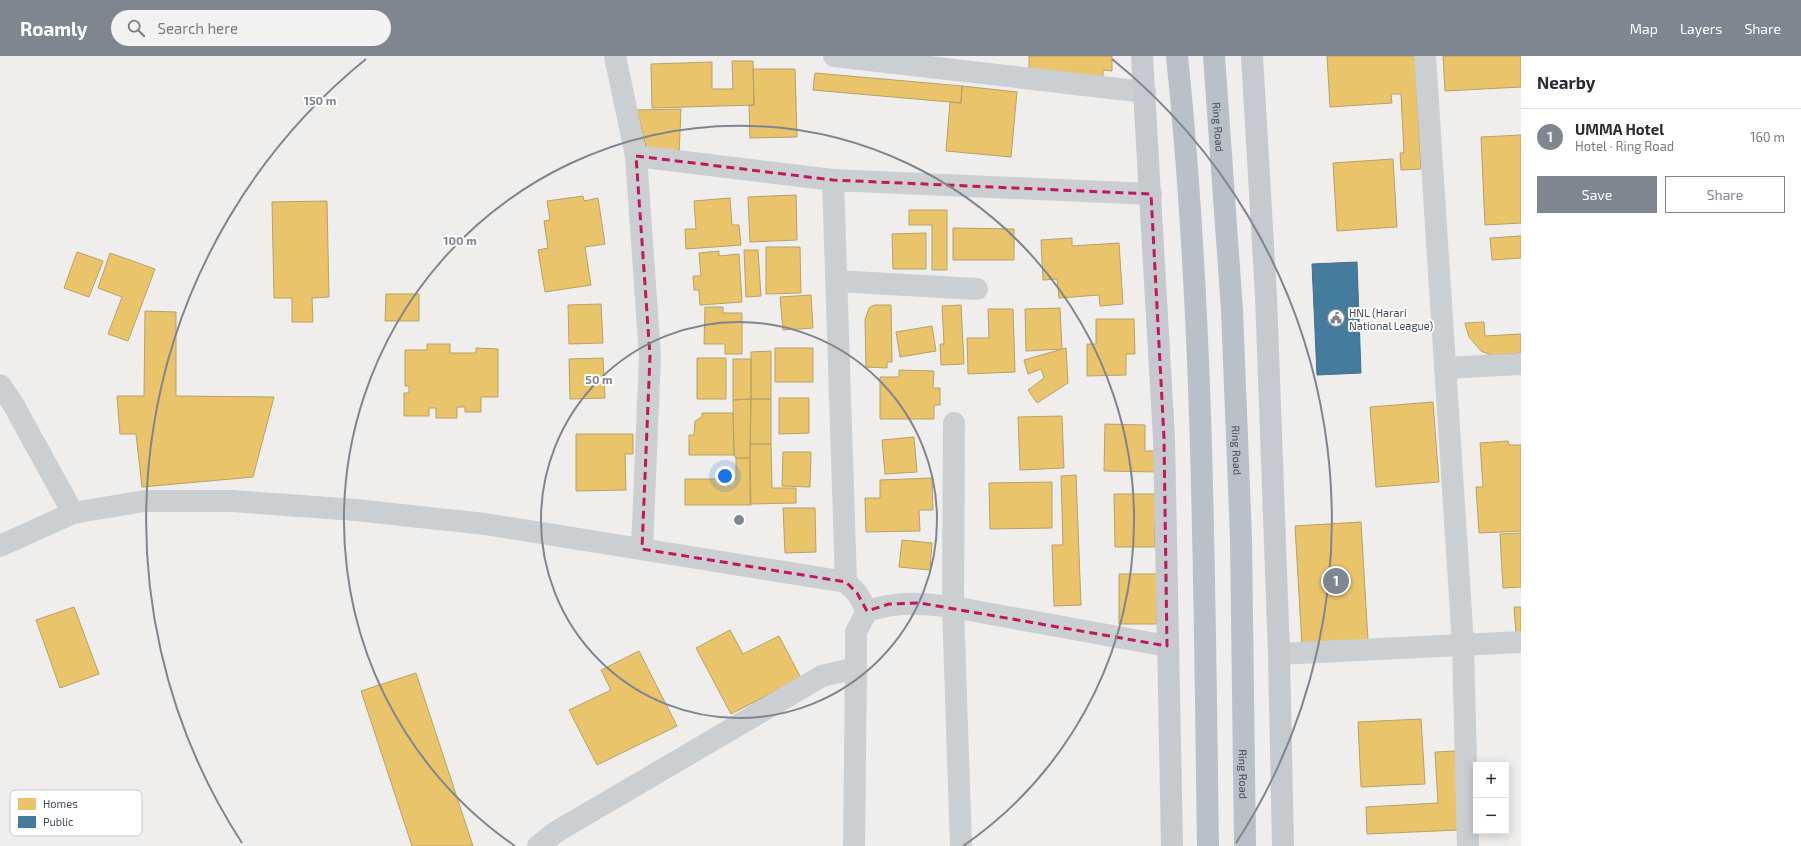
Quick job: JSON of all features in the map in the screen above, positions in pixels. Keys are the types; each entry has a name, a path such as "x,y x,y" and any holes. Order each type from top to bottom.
{"highway":[{"path":"1177,56 1194,274 1205,602 1208,846"},
{"name":"Ring Road","path":"1214,56 1232,310 1239,492 1245,846"}],"main road":[{"path":"1142,56 1164,438 1172,846"},
{"path":"1252,56 1266,296 1279,654 1283,846"}],"street":[{"path":"615,56 636,156 650,356 642,549"},
{"path":"834,56 1145,92"},
{"path":"1425,56 1463,644 1468,846"},
{"path":"636,156 833,180 1151,194"},
{"path":"833,180 846,582"},
{"path":"836,281 977,289"},
{"path":"1446,368 1521,364"},
{"path":"0,385 13,404 73,513"},
{"path":"954,423 953,607 961,846"},
{"path":"0,546 73,513 145,501 232,501 356,510 485,524 846,582 857,593 867,611"},
{"path":"854,846 856,632 867,611 889,604 920,603 953,607 1167,646"},
{"path":"1279,654 1521,642"},
{"path":"538,846 555,839 822,676 856,668"}],"highlighted area":[{"path":"636,156 833,180 1151,194 1164,438 1167,646 920,603 889,604 867,611 857,593 846,582 642,549 650,356"}],"building: Homes":[{"path":"1029,56 1112,56 1112,71 1103,70 1103,81 1029,73"},
{"path":"1327,56 1415,56 1421,169 1401,170 1400,153 1404,153 1401,94 1391,94 1392,103 1330,107"},
{"path":"1443,56 1521,56 1521,87 1445,91"},
{"path":"732,61 753,61 754,105 652,108 651,64 712,62 712,89 733,89"},
{"path":"753,69 795,69 797,137 750,138 749,105 754,105"},
{"path":"815,73 962,86 961,103 813,90"},
{"path":"962,86 1017,92 1011,157 946,151 950,102 961,103"},
{"path":"681,109 679,156 648,155 637,110"},
{"path":"1521,135 1521,223 1485,225 1481,137"},
{"path":"1393,159 1397,227 1337,231 1333,163"},
{"path":"796,195 797,240 750,242 748,197"},
{"path":"583,196 584,201 598,198 605,244 585,247 591,285 545,292 538,250 548,248 544,221 550,220 547,201"},
{"path":"730,198 732,225 739,225 741,245 686,249 685,229 696,229 694,201"},
{"path":"327,201 329,297 312,298 313,322 292,322 292,298 274,298 272,202"},
{"path":"909,210 947,210 947,270 932,270 932,225 909,225"},
{"path":"953,228 1014,229 1014,260 953,260"},
{"path":"926,233 926,269 893,269 892,234"},
{"path":"1521,236 1521,258 1492,260 1490,238"},
{"path":"1072,238 1072,246 1119,243 1123,304 1100,306 1099,295 1059,298 1057,279 1043,280 1041,240"},
{"path":"766,247 800,247 801,293 766,294"},
{"path":"744,250 758,250 761,296 746,297"},
{"path":"719,251 719,256 739,254 742,302 700,305 699,290 694,290 693,276 701,276 699,253"},
{"path":"77,252 103,261 89,297 64,288"},
{"path":"110,253 155,269 128,341 108,334 122,297 98,288"},
{"path":"386,294 419,294 419,321 385,321"},
{"path":"811,295 813,328 783,330 780,297"},
{"path":"601,304 603,343 569,344 568,305"},
{"path":"874,305 891,305 892,362 887,362 887,368 866,367 865,320 869,308"},
{"path":"961,305 964,364 941,365 940,344 944,344 942,306"},
{"path":"705,307 723,307 723,313 742,313 742,354 725,354 725,344 704,344"},
{"path":"1060,308 1062,349 1026,351 1025,309"},
{"path":"988,309 1013,309 1015,372 968,374 967,338 989,338"},
{"path":"145,311 176,312 176,396 274,397 253,477 142,487 136,434 120,434 117,396 144,396"},
{"path":"1096,319 1134,319 1135,354 1126,354 1126,375 1087,376 1087,344 1096,344"},
{"path":"1484,322 1485,336 1521,334 1521,353 1491,355 1481,351 1469,337 1465,323"},
{"path":"932,326 936,351 900,357 896,332"},
{"path":"427,344 450,344 450,353 476,353 476,348 498,349 498,397 481,397 481,412 465,412 465,407 457,407 457,418 436,418 436,408 429,408 429,416 404,416 404,393 409,393 409,386 405,386 405,350 427,350"},
{"path":"775,348 813,348 813,382 775,382"},
{"path":"1066,348 1068,383 1037,403 1028,390 1044,378 1041,369 1028,374 1024,360"},
{"path":"771,351 771,399 751,399 751,352"},
{"path":"603,358 605,398 570,399 569,359"},
{"path":"697,358 726,358 726,399 697,399"},
{"path":"733,359 751,359 751,399 733,400"},
{"path":"899,370 934,371 933,388 940,388 940,405 934,405 934,419 880,419 880,377 899,377"},
{"path":"779,398 809,398 809,433 779,434"},
{"path":"751,399 750,458 736,458 734,455 733,400"},
{"path":"751,399 771,399 771,444 750,444"},
{"path":"1433,402 1439,482 1376,487 1370,407"},
{"path":"702,413 733,413 734,455 689,455 689,435 694,435 695,421 702,417"},
{"path":"1062,416 1064,468 1020,470 1018,417"},
{"path":"1105,424 1145,425 1145,451 1158,451 1158,472 1104,471"},
{"path":"576,434 633,434 633,454 625,454 626,490 576,491"},
{"path":"914,437 917,472 885,474 882,440"},
{"path":"1508,441 1509,445 1521,445 1521,531 1479,533 1476,487 1483,487 1480,443"},
{"path":"750,444 771,444 772,488 796,488 796,503 750,504"},
{"path":"783,452 811,452 810,487 782,486"},
{"path":"736,458 750,458 751,505 685,505 685,479 736,479"},
{"path":"1076,475 1081,605 1054,606 1052,545 1063,545 1061,476"},
{"path":"932,478 933,510 919,510 920,531 866,532 865,498 880,498 880,480"},
{"path":"1052,482 1052,528 990,529 989,483"},
{"path":"1114,494 1160,494 1160,525 1155,525 1155,547 1115,547"},
{"path":"783,508 815,508 816,552 785,553"},
{"path":"1361,522 1368,641 1302,645 1295,526"},
{"path":"1521,533 1521,587 1503,588 1500,534"},
{"path":"902,540 932,543 930,570 899,567"},
{"path":"1119,574 1157,574 1157,624 1119,624"},
{"path":"74,607 99,674 60,688 36,620"},
{"path":"1514,607 1521,607 1521,634 1516,634"},
{"path":"730,630 743,654 779,636 801,678 731,714 696,648"},
{"path":"639,651 677,726 597,765 569,710 611,690 601,670"},
{"path":"416,673 473,846 412,846 361,691"},
{"path":"1421,719 1425,784 1361,787 1358,722"},
{"path":"1455,751 1459,830 1367,834 1366,807 1438,803 1435,752"}],"building: Public":[{"path":"1357,262 1361,373 1317,375 1312,264"}],"place":[{"name":"HNL (Harari National League)","path":"1336,318"},
{"name":"UMMA Hotel","path":"1336,581"}]}
